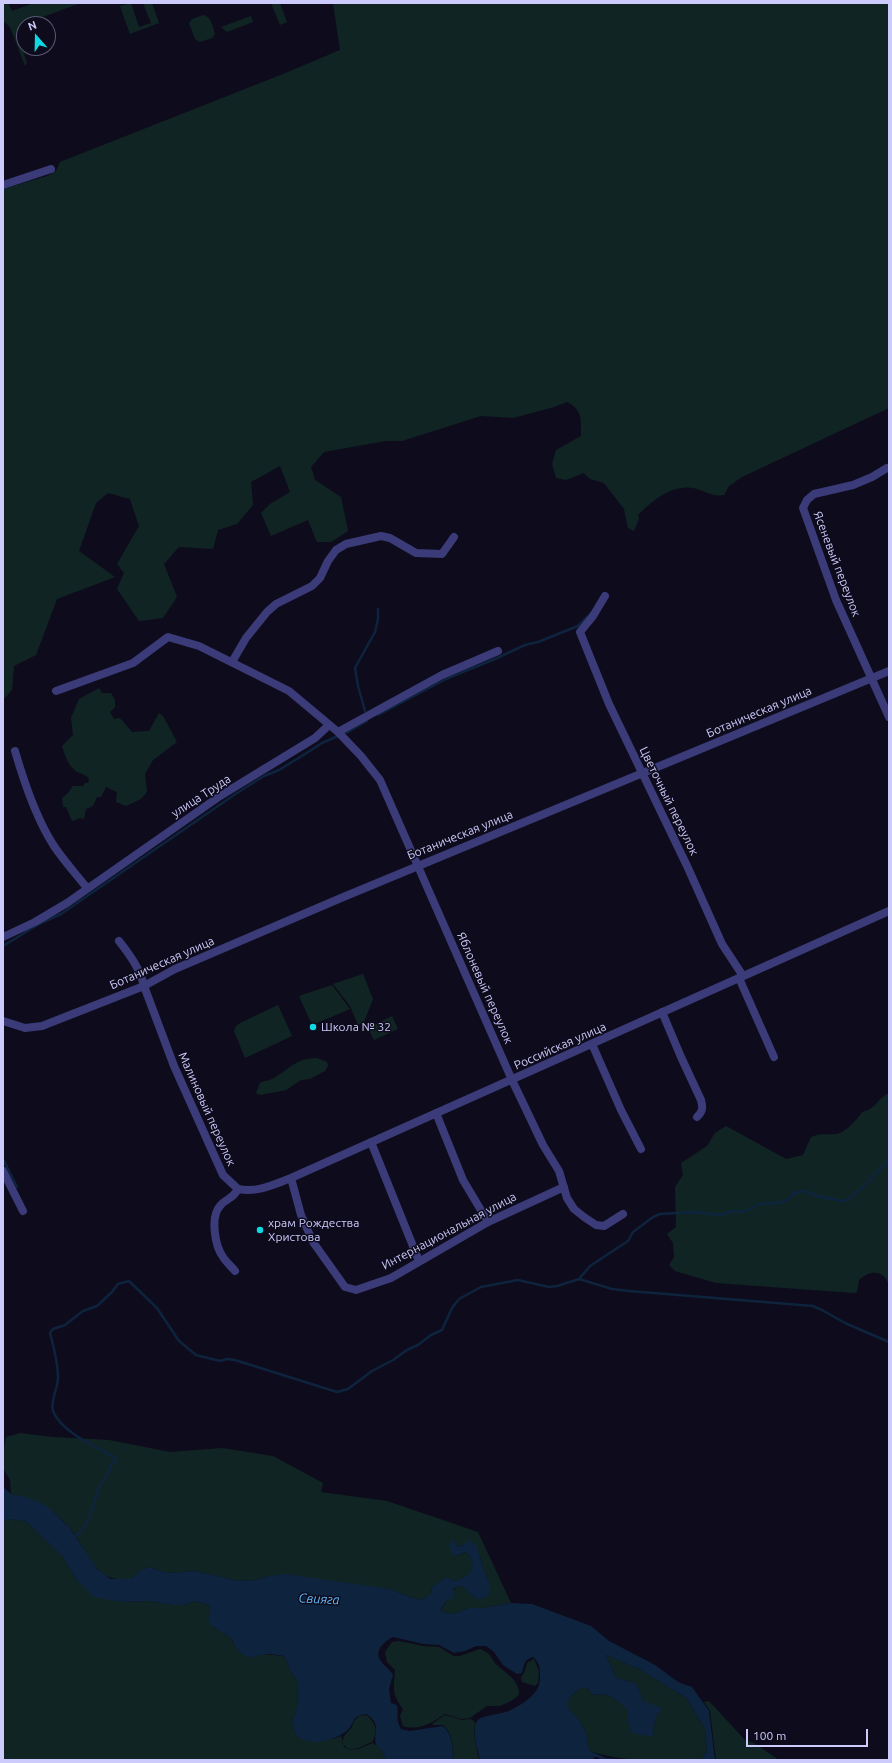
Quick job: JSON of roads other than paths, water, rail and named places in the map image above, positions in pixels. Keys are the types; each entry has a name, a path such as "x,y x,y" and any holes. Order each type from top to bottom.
{"street":[{"path":"3,185 51,169"},
{"name":"Ясеневый переулок","path":"887,468 872,477 853,485 814,494 806,500 803,508 836,600 889,717"},
{"path":"232,662 246,638 267,612 276,604 312,586 320,578 328,561 336,550 346,544 381,536 390,538 416,553 442,554 454,537"},
{"name":"Цветочный переулок","path":"605,596 580,632 609,704 688,868 722,944 741,977 774,1057"},
{"name":"Яблоневый переулок","path":"56,691 133,663 168,637 199,646 289,691 338,732 361,756 380,780 512,1080 543,1145 559,1171 567,1198 574,1209 596,1225 604,1226 623,1214"},
{"path":"338,732 442,675 498,650"},
{"name":"Ботаническая улица","path":"3,1021 24,1028 42,1026 144,986 175,969 418,865 889,671"},
{"name":"улица Труда","path":"3,937 35,922 67,903 220,796 315,738 329,725"},
{"path":"15,752 44,829 55,847 87,888"},
{"name":"Российская улица","path":"238,1189 249,1191 259,1190 291,1178 889,911"},
{"name":"Малиновый переулок","path":"119,941 132,958 142,975 144,986 174,1066 223,1175 238,1189"},
{"path":"662,1012 701,1100 702,1112 697,1117"},
{"path":"592,1044 640,1149"},
{"path":"436,1112 463,1180 488,1222"},
{"path":"371,1142 419,1261"},
{"path":"3,1171 23,1211"},
{"name":"Интернациональная улица","path":"291,1178 301,1214 313,1242 345,1287 356,1290 391,1278 488,1222 564,1187"},
{"path":"235,1271 222,1257 216,1239 214,1221 219,1207 224,1201 234,1196 238,1189"}],"water":[{"name":"Свияга","path":"3,1487 11,1494 26,1497 47,1506 69,1527 97,1569 111,1579 131,1579 141,1570 149,1567 167,1573 195,1571 239,1581 256,1580 269,1576 286,1574 390,1589 421,1600 431,1594 432,1587 447,1577 453,1581 464,1578 468,1575 472,1567 470,1557 466,1552 455,1556 449,1545 453,1539 457,1547 463,1545 469,1540 477,1546 482,1565 490,1584 490,1592 487,1597 476,1599 462,1586 457,1587 453,1589 455,1593 452,1600 448,1599 440,1610 454,1614 469,1608 483,1608 511,1603 532,1604 591,1626 609,1641 655,1665 678,1682 692,1687 709,1711 715,1760 701,1760 707,1750 705,1729 686,1698 639,1669 606,1655 616,1678 636,1683 643,1701 662,1708 655,1719 653,1736 640,1735 631,1732 628,1722 628,1710 608,1696 598,1694 593,1695 587,1688 581,1688 573,1694 568,1705 585,1730 590,1751 606,1758 633,1760 601,1760 598,1757 593,1757 595,1760 480,1760 475,1735 475,1725 477,1721 483,1717 509,1711 522,1704 534,1693 540,1682 540,1669 536,1660 533,1657 528,1659 522,1673 517,1674 503,1665 494,1652 486,1646 476,1646 465,1651 454,1653 439,1645 423,1644 393,1637 381,1647 378,1654 381,1661 393,1675 389,1689 391,1703 397,1705 398,1708 399,1725 401,1729 410,1731 443,1726 451,1738 453,1760 386,1760 381,1749 376,1745 376,1728 374,1721 366,1714 357,1717 347,1731 337,1737 318,1742 304,1740 296,1736 292,1722 298,1705 297,1680 292,1674 284,1656 264,1654 253,1658 243,1655 236,1648 231,1638 210,1625 208,1618 211,1612 209,1605 195,1601 184,1605 171,1605 151,1601 121,1602 94,1597 77,1581 63,1557 27,1522 10,1519 3,1521"}],"waterway":[{"path":"365,711 355,668 375,632 378,619 378,609"},
{"path":"378,715 448,678 525,645 538,642 578,626 591,613"},
{"path":"346,733 367,721"},
{"path":"3,946 39,924 61,914 264,776 279,770 322,743 338,736"},
{"path":"3,1159 17,1187"},
{"path":"73,1538 84,1528 87,1523 101,1483 109,1471 112,1463 116,1462 116,1458 81,1439 57,1419 52,1407 58,1382 58,1372 56,1355 50,1333 53,1329 65,1325 83,1311 97,1306 118,1284 129,1281 157,1308 179,1341 196,1355 220,1361 227,1359 235,1360 337,1392 348,1389 372,1371 418,1345 431,1335 442,1330 452,1308 459,1299 481,1287 518,1280 549,1287 579,1279 590,1266 628,1241 633,1232 653,1217 660,1214 694,1212 720,1215 733,1211 743,1212 759,1204 778,1203 788,1200 794,1193 805,1191 817,1196 842,1201 847,1200 861,1189 889,1160"},
{"path":"579,1279 612,1289 629,1291 813,1306 845,1323 889,1342"}],"place":[{"name":"Школа № 32","path":"313,1027"},
{"name":"храм Рождества Христова","path":"260,1230"}]}
